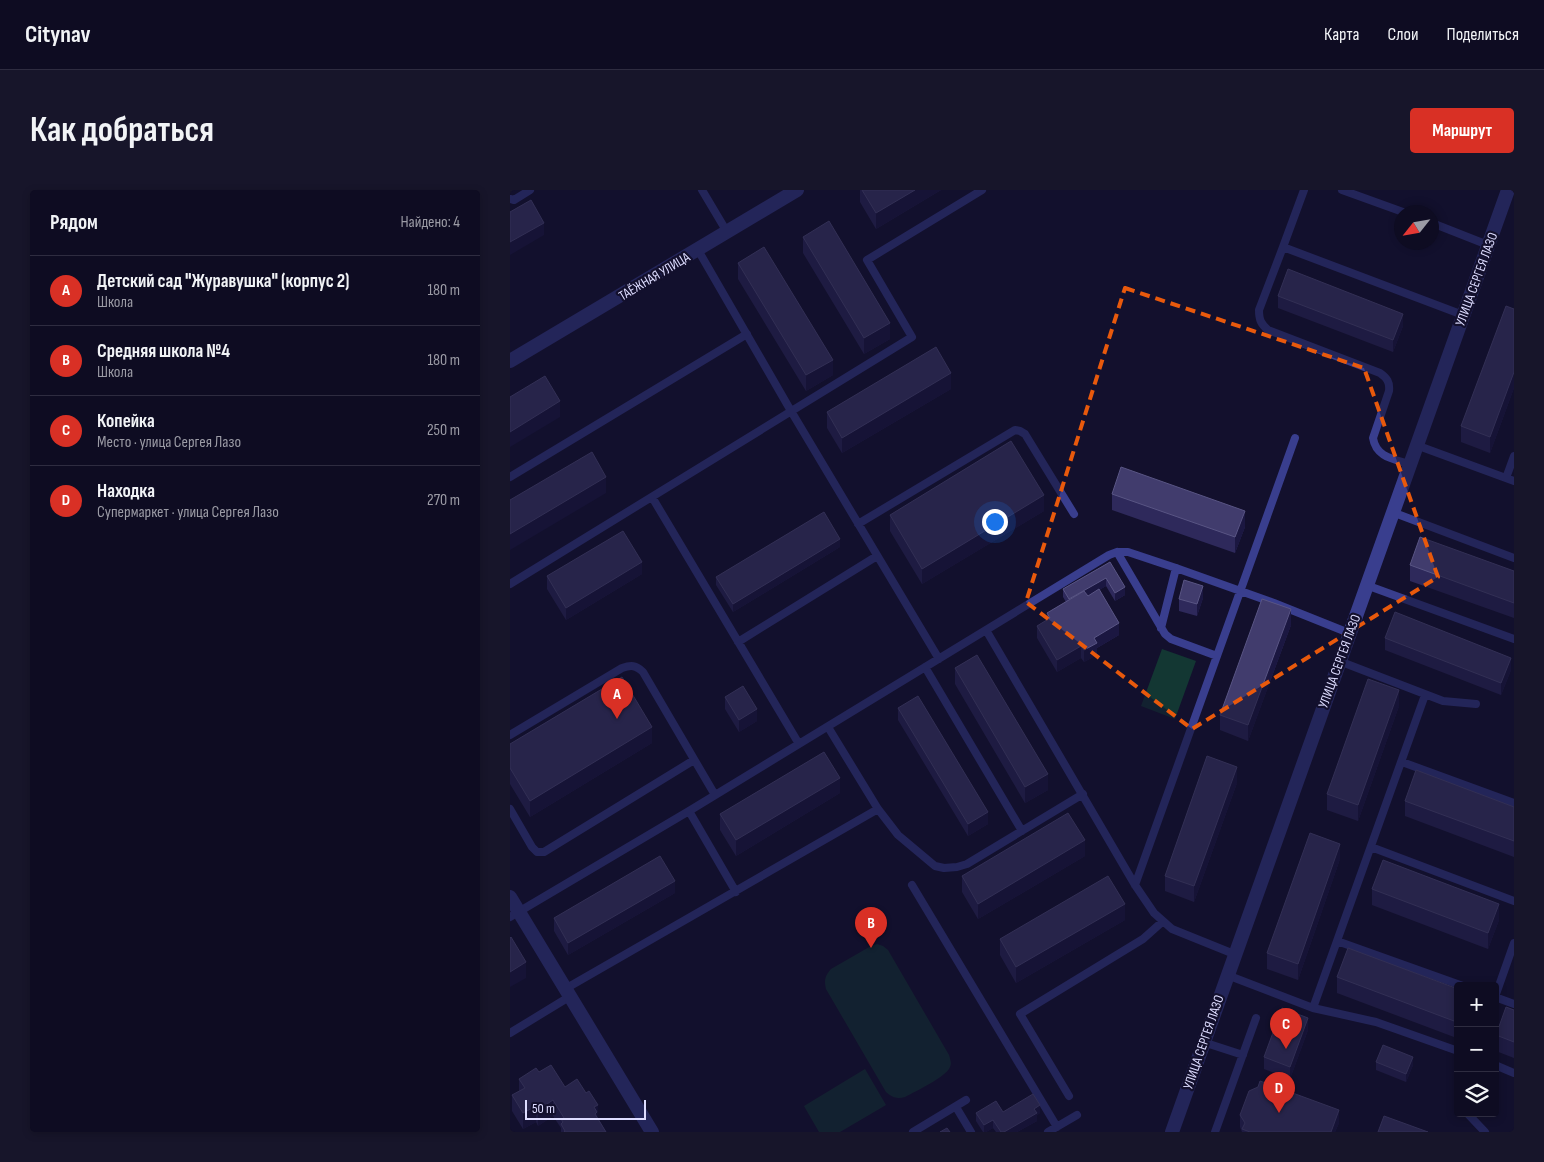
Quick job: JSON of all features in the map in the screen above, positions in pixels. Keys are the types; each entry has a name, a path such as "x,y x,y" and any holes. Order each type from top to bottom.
{"street":[{"name":"ТАЁЖНАЯ УЛИЦА","path":"510,361 797,190"},
{"name":"УЛИЦА СЕРГЕЯ ЛАЗО","path":"1172,1132 1508,190"},
{"path":"510,897 514,915 567,993 652,1132"}],"lane":[{"path":"510,199 514,200 530,190"},
{"path":"702,190 727,232"},
{"path":"510,584 912,337 866,260 982,190"},
{"path":"1304,190 1259,310 1259,318 1262,325 1268,330 1386,377 1390,384 1389,391 1373,438 1374,446 1383,455 1409,464"},
{"path":"1342,190 1394,209"},
{"path":"1439,226 1488,245"},
{"path":"1283,247 1463,315"},
{"path":"698,250 939,659"},
{"path":"510,477 747,334"},
{"path":"858,524 1015,430 1025,434 1074,514"},
{"path":"1135,884 1295,438"},
{"path":"1416,445 1510,480 1514,456"},
{"path":"652,497 799,744"},
{"path":"1392,512 1514,558"},
{"path":"1117,552 1165,634 1171,639 1217,656"},
{"path":"514,915 828,727 1109,554 1128,552 1240,590 1349,633"},
{"path":"738,642 877,556"},
{"path":"1161,628 1176,568"},
{"path":"1366,585 1514,639"},
{"path":"986,630 1145,901 1162,922 1172,929 1234,954"},
{"path":"1339,661 1444,701 1476,704"},
{"path":"510,735 622,668 631,665 638,667 643,672 715,795"},
{"path":"925,667 1022,831"},
{"path":"1313,1008 1425,695"},
{"path":"828,727 878,809 898,836 935,866 944,868 967,864 1082,794"},
{"path":"510,809 532,847 537,852 544,852 694,760"},
{"path":"1402,762 1514,803"},
{"path":"510,1034 567,993 878,809"},
{"path":"689,811 736,892"},
{"path":"1371,847 1514,901"},
{"path":"912,885 1057,1126"},
{"path":"1069,1096 1020,1014 1143,939 1162,922"},
{"path":"1338,941 1454,983"},
{"path":"1499,986 1514,943"},
{"path":"1227,975 1313,1008 1376,1022 1454,1050"},
{"path":"1499,998 1514,1004"},
{"path":"1215,1132 1256,1018"},
{"path":"1203,1042 1243,1056"},
{"path":"1499,1066 1514,1072"},
{"path":"913,1132 966,1100"},
{"path":"956,1107 971,1132"},
{"path":"1048,1132 1077,1115"},
{"path":"1471,1117 1485,1132"}],"highlighted area":[{"path":"1125,288 1364,368 1438,577 1192,729 1026,602"}],"green space":[{"path":"1162,649 1196,661 1175,719 1141,706"},
{"path":"877,944 888,950 951,1061 950,1067 943,1075 923,1088 902,1098 895,1098 886,1092 825,986 827,974 831,969"},
{"path":"865,1069 886,1105 840,1132 819,1132 804,1106"}],"building":[{"path":"862,190 915,190 876,213"},
{"path":"531,200 544,223 510,242 510,212"},
{"path":"829,221 890,323 864,338 803,237"},
{"path":"764,247 833,360 806,375 738,263"},
{"path":"1288,269 1403,314 1393,340 1278,296"},
{"path":"1506,306 1514,309 1514,372 1490,437 1461,426"},
{"path":"936,347 951,373 842,438 827,412"},
{"path":"545,376 560,401 510,432 510,397"},
{"path":"1011,441 1044,495 922,569 890,515"},
{"path":"592,452 606,477 510,534 510,500"},
{"path":"1121,467 1245,511 1235,537 1112,494"},
{"path":"824,512 840,539 733,604 716,577"},
{"path":"623,531 642,562 566,608 547,576"},
{"path":"1420,537 1514,571 1514,603 1410,565"},
{"path":"1110,562 1125,587 1115,593 1106,578 1069,599 1063,589"},
{"path":"1184,580 1203,586 1197,604 1179,599"},
{"path":"1099,589 1119,623 1094,638 1097,643 1084,650 1081,646 1057,660 1037,626 1050,618 1047,613 1084,591 1088,596"},
{"path":"1262,599 1291,609 1248,725 1220,715"},
{"path":"1395,612 1511,658 1501,683 1385,638"},
{"path":"977,655 1048,774 1025,787 955,668"},
{"path":"622,677 652,727 530,801 510,768 510,744"},
{"path":"1368,679 1399,690 1358,805 1327,794"},
{"path":"743,686 757,709 739,720 725,697"},
{"path":"918,696 988,812 968,824 898,708"},
{"path":"824,752 840,778 736,840 720,814"},
{"path":"1207,756 1237,767 1194,886 1165,876"},
{"path":"1416,770 1514,807 1514,841 1405,801"},
{"path":"1068,813 1085,840 978,904 962,876"},
{"path":"1310,833 1340,844 1298,964 1267,953"},
{"path":"660,856 675,881 568,943 554,918"},
{"path":"1383,860 1499,904 1488,933 1372,889"},
{"path":"1108,876 1125,904 1016,967 1000,939"},
{"path":"510,938 526,962 510,972"},
{"path":"1348,948 1454,988 1454,1021 1337,977"},
{"path":"1506,1007 1514,1010 1514,1042 1499,1036 1499,1027"},
{"path":"1282,1008 1308,1018 1290,1067 1264,1057"},
{"path":"1383,1045 1413,1057 1406,1074 1376,1062"},
{"path":"551,1065 565,1087 577,1079 586,1093 589,1091 598,1105 594,1107 597,1112 595,1114 606,1132 564,1132 561,1119 564,1118 553,1100 538,1110 536,1106 523,1113 512,1095 525,1088 519,1079 536,1068 539,1072"},
{"path":"1260,1081 1339,1110 1331,1132 1250,1132 1242,1129 1245,1123 1240,1115 1249,1091 1258,1087"},
{"path":"1033,1094 1040,1105 1034,1109 1037,1113 1004,1132 1001,1132 993,1120 984,1125 976,1113 996,1101 1003,1112"},
{"path":"1384,1116 1428,1132 1378,1132"},
{"path":"947,1128 950,1132 940,1132"}],"place":[{"name":"Детский сад \"Журавушка\" (корпус 2)","path":"617,719"},
{"name":"Средняя школа №4","path":"871,948"},
{"name":"Копейка","path":"1286,1049"},
{"name":"Находка","path":"1279,1113"}]}
